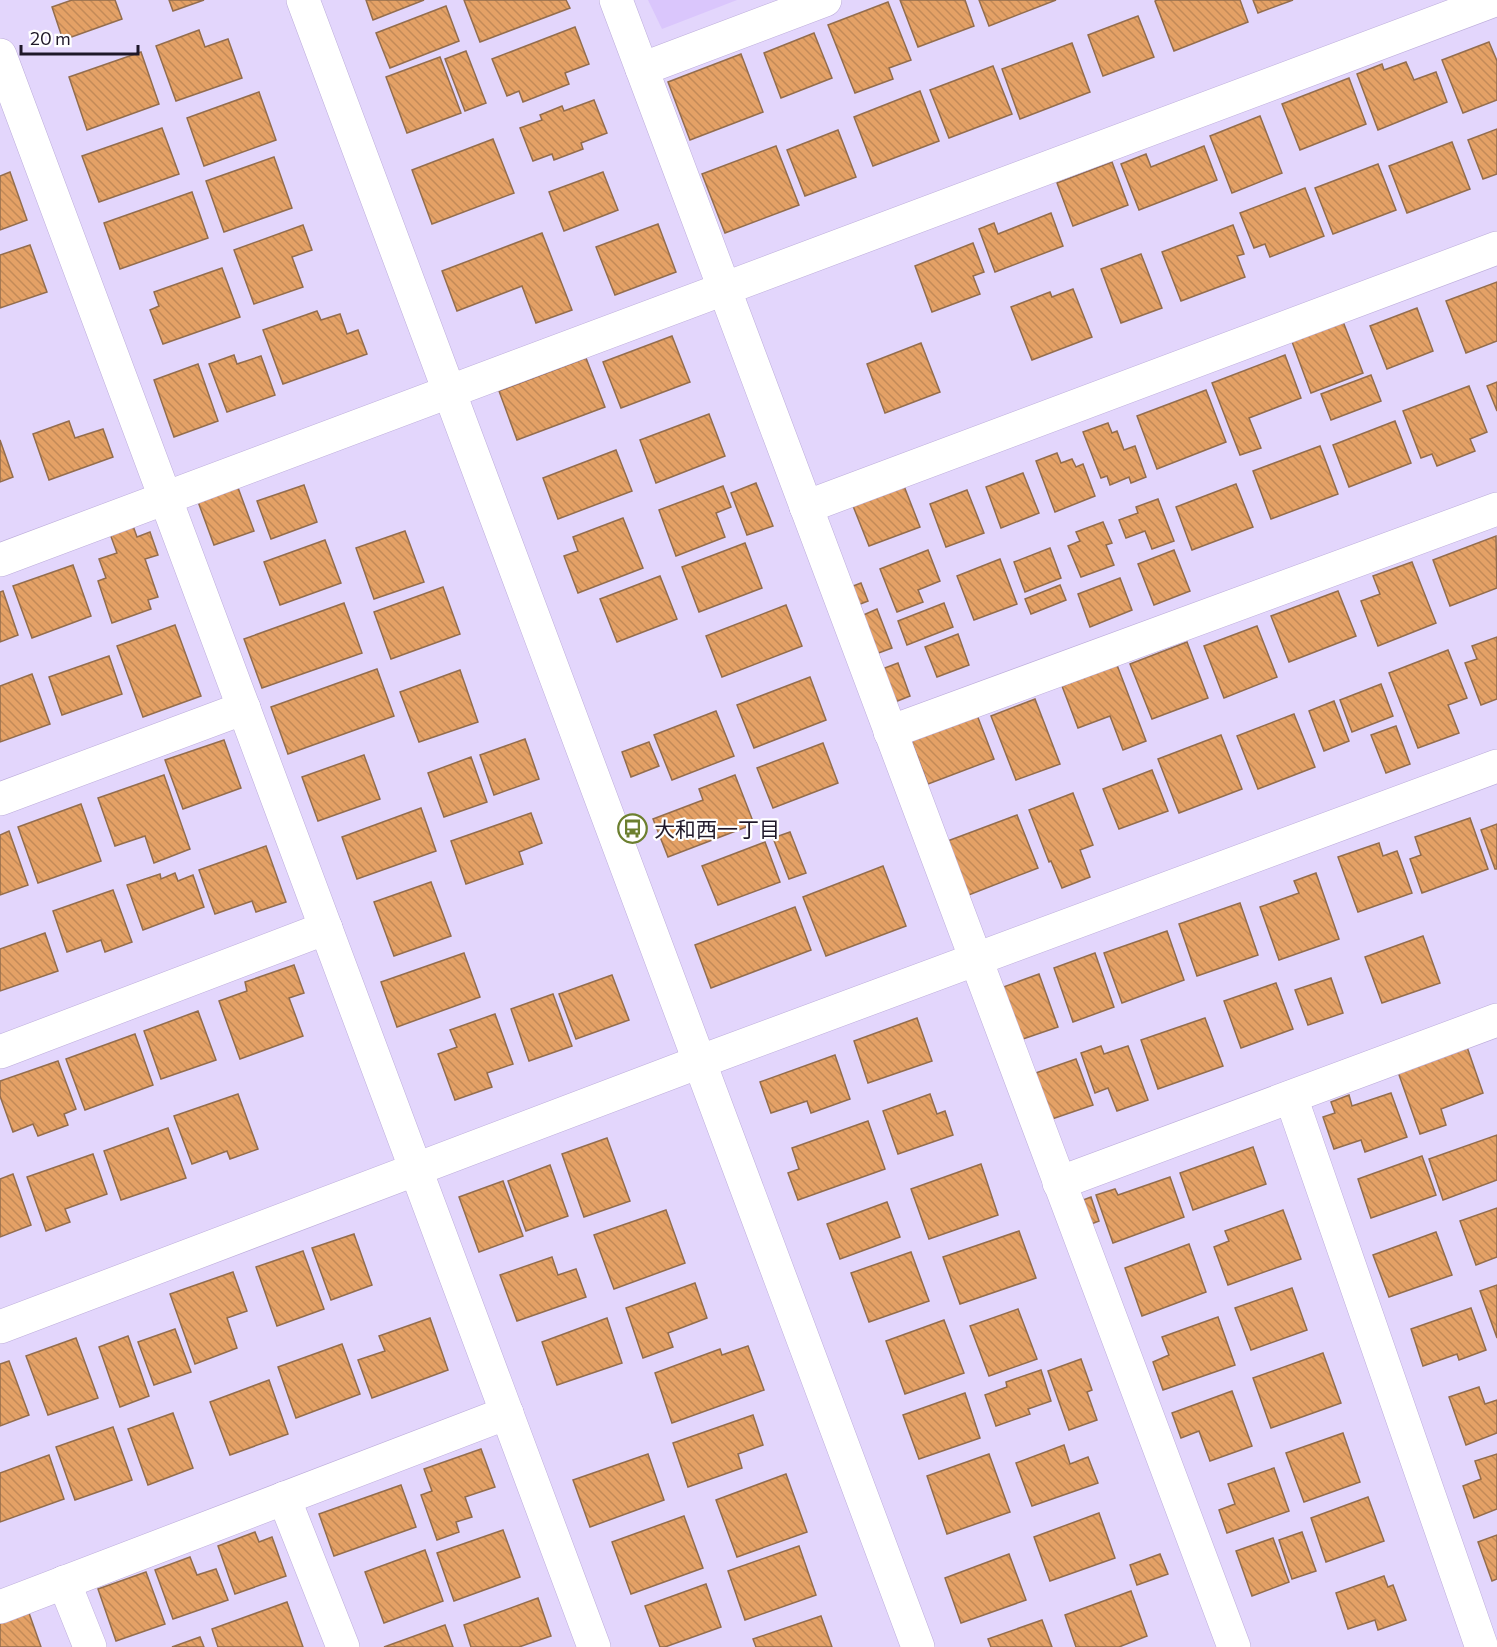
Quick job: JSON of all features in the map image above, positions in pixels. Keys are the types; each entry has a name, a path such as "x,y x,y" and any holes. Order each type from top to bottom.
{"street":[{"path":"303,0 918,1647"},
{"path":"616,0 1234,1647"},
{"path":"642,69 825,0"},
{"path":"0,560 1495,0"},
{"path":"0,55 594,1647"},
{"path":"806,507 1497,249"},
{"path":"890,732 1497,509"},
{"path":"0,799 244,708"},
{"path":"0,1326 699,1062 1497,766"},
{"path":"0,1052 326,928"},
{"path":"1059,1183 1497,1020"},
{"path":"1291,1097 1484,1644"},
{"path":"0,1607 507,1413"},
{"path":"284,1498 343,1647"},
{"path":"64,1582 90,1647"}],"shaded area":[{"path":"648,0 737,0 662,29"}],"building":[{"path":"72,0 115,0 122,19 63,40 52,7"},
{"path":"169,0 204,0 173,11"},
{"path":"366,0 424,0 373,20"},
{"path":"464,0 566,0 570,8 480,42"},
{"path":"900,0 965,0 974,26 918,47"},
{"path":"979,0 1056,0 989,26"},
{"path":"1240,0 1248,22 1174,51 1155,1"},
{"path":"1253,0 1293,0 1258,13"},
{"path":"888,2 911,60 889,68 893,79 855,93 828,25"},
{"path":"446,6 459,41 390,68 376,33"},
{"path":"1138,16 1154,57 1103,76 1088,35"},
{"path":"575,27 589,64 565,73 569,84 523,102 519,91 507,96 492,59"},
{"path":"199,30 205,47 228,39 242,78 176,101 156,46"},
{"path":"814,33 832,78 781,98 764,53"},
{"path":"1489,42 1497,61 1497,100 1463,113 1442,60"},
{"path":"1072,43 1090,92 1020,119 1002,69"},
{"path":"466,51 486,103 465,111 445,59"},
{"path":"141,52 159,104 87,130 69,77"},
{"path":"741,54 763,112 690,140 668,82"},
{"path":"440,57 461,113 407,133 386,77"},
{"path":"1406,62 1414,80 1436,72 1447,102 1378,130 1357,74 1382,64 1384,70"},
{"path":"993,66 1012,114 949,138 930,90"},
{"path":"1349,78 1366,124 1300,150 1282,104"},
{"path":"920,91 939,141 873,166 854,117"},
{"path":"259,92 276,140 204,166 187,118"},
{"path":"594,100 607,133 581,143 583,149 554,160 552,154 533,161 520,128 542,120 540,115 562,106 564,111"},
{"path":"1260,116 1282,173 1232,193 1210,136"},
{"path":"162,128 179,174 99,202 82,156"},
{"path":"1497,129 1497,174 1483,179 1468,140"},
{"path":"838,130 856,177 805,196 787,150"},
{"path":"493,139 514,193 432,224 412,170"},
{"path":"1452,142 1470,189 1407,213 1389,166"},
{"path":"776,146 799,205 725,233 702,174"},
{"path":"1204,146 1217,180 1139,210 1121,164 1146,154 1151,167"},
{"path":"274,157 292,208 224,232 206,181"},
{"path":"1112,162 1128,205 1073,226 1057,183"},
{"path":"1378,164 1396,210 1333,234 1315,188"},
{"path":"10,172 27,220 0,230 0,176"},
{"path":"603,172 618,210 564,231 549,192"},
{"path":"1305,188 1324,236 1270,257 1265,244 1254,248 1240,213"},
{"path":"192,192 208,238 120,269 104,223"},
{"path":"1051,213 1063,246 995,272 979,229 994,223 998,234"},
{"path":"658,224 676,272 615,295 596,247"},
{"path":"303,225 312,250 292,257 303,287 254,304 234,250"},
{"path":"1233,225 1244,254 1237,256 1245,277 1181,301 1162,252"},
{"path":"542,233 572,310 536,323 522,286 457,311 442,271"},
{"path":"973,243 984,272 973,276 980,294 932,312 915,266"},
{"path":"30,245 47,292 0,308 0,255"},
{"path":"1141,254 1162,308 1121,323 1101,269"},
{"path":"222,268 240,317 163,344 150,310 159,306 154,292"},
{"path":"1497,282 1497,341 1466,353 1446,301"},
{"path":"1073,289 1092,337 1032,360 1011,307 1050,292 1052,297"},
{"path":"1417,308 1433,351 1387,369 1370,326"},
{"path":"317,311 321,320 340,314 347,334 358,330 367,354 283,384 263,330"},
{"path":"1342,319 1363,373 1311,393 1291,339"},
{"path":"672,336 690,382 621,408 603,362"},
{"path":"921,343 940,392 885,413 867,364"},
{"path":"234,355 237,364 261,356 275,395 227,412 209,364"},
{"path":"1285,355 1301,398 1249,418 1261,448 1240,455 1212,383"},
{"path":"586,358 605,407 517,440 499,391"},
{"path":"198,364 218,421 174,437 154,380"},
{"path":"1371,375 1381,401 1331,420 1321,394"},
{"path":"1497,382 1497,411 1487,386"},
{"path":"1469,386 1487,432 1470,439 1475,451 1437,466 1432,454 1421,458 1403,411"},
{"path":"1206,390 1226,442 1157,469 1137,416"},
{"path":"709,414 725,456 656,483 640,440"},
{"path":"69,421 75,438 103,429 113,457 49,480 33,434"},
{"path":"1395,421 1411,463 1349,487 1333,445"},
{"path":"1108,423 1112,433 1117,431 1124,450 1135,446 1146,477 1131,483 1129,477 1110,485 1107,476 1101,478 1083,432"},
{"path":"0,440 13,477 0,482"},
{"path":"1320,446 1338,494 1271,519 1253,471"},
{"path":"616,450 632,491 558,519 543,478"},
{"path":"1057,453 1061,463 1072,459 1076,467 1083,464 1095,496 1055,512 1036,461"},
{"path":"1023,473 1039,513 1001,528 986,487"},
{"path":"756,483 773,526 747,535 731,493"},
{"path":"1236,484 1253,527 1192,550 1176,507"},
{"path":"237,485 254,531 214,545 197,499"},
{"path":"304,485 317,522 271,539 257,501"},
{"path":"723,486 731,507 716,513 725,537 676,556 659,510"},
{"path":"904,486 920,527 869,546 853,506"},
{"path":"967,490 984,533 946,547 930,504"},
{"path":"1158,499 1174,541 1152,549 1145,531 1126,538 1119,520 1138,513 1136,507"},
{"path":"623,518 643,568 578,593 564,556 578,551 573,537"},
{"path":"1103,522 1112,543 1106,545 1114,565 1081,577 1068,546 1080,541 1076,532"},
{"path":"132,523 137,537 150,532 158,555 145,559 158,597 148,600 151,609 112,623 98,581 106,578 99,559 117,553 109,531"},
{"path":"405,531 424,582 374,599 356,548"},
{"path":"1496,536 1497,588 1450,606 1433,560"},
{"path":"325,540 341,583 280,605 264,562"},
{"path":"745,543 762,588 699,612 682,567"},
{"path":"1050,548 1061,578 1025,592 1014,562"},
{"path":"928,550 940,581 918,590 923,602 897,612 880,569"},
{"path":"1174,550 1190,591 1154,605 1138,564"},
{"path":"1000,559 1017,604 974,620 957,576"},
{"path":"1412,562 1436,623 1378,646 1361,601 1380,594 1373,576"},
{"path":"73,565 91,616 32,638 13,586"},
{"path":"660,576 677,619 617,642 600,599"},
{"path":"1120,578 1132,610 1090,627 1078,594"},
{"path":"861,583 868,601 850,608 843,590"},
{"path":"1060,585 1066,600 1031,614 1025,599"},
{"path":"443,587 460,634 391,659 374,612"},
{"path":"3,591 18,635 0,642 0,592"},
{"path":"1338,591 1356,636 1289,662 1271,616"},
{"path":"344,603 362,653 262,688 244,639"},
{"path":"944,603 953,627 907,645 898,621"},
{"path":"786,605 802,646 722,677 706,636"},
{"path":"877,609 892,648 873,655 859,617"},
{"path":"175,625 201,696 143,717 117,646"},
{"path":"1257,626 1277,677 1224,698 1204,646"},
{"path":"958,634 969,665 937,677 925,647"},
{"path":"1497,637 1497,699 1481,705 1465,663 1477,659 1472,646"},
{"path":"1187,642 1208,698 1152,719 1130,664"},
{"path":"1448,650 1467,698 1448,705 1459,733 1418,748 1389,673"},
{"path":"109,656 122,694 62,715 49,677"},
{"path":"898,663 910,696 890,704 877,671"},
{"path":"1117,665 1146,741 1123,750 1110,716 1078,728 1062,686"},
{"path":"377,669 394,716 288,754 271,707"},
{"path":"460,670 478,722 419,742 400,692"},
{"path":"32,674 50,724 0,742 0,686"},
{"path":"810,677 826,720 754,748 737,705"},
{"path":"1381,684 1393,716 1352,732 1340,700"},
{"path":"1035,699 1060,764 1016,780 991,716"},
{"path":"1334,701 1349,741 1324,751 1309,711"},
{"path":"716,711 734,756 672,780 654,735"},
{"path":"1294,714 1315,767 1258,789 1237,736"},
{"path":"977,715 994,759 928,784 911,740"},
{"path":"1396,726 1410,764 1386,773 1371,735"},
{"path":"1221,735 1242,789 1179,813 1158,759"},
{"path":"525,739 539,779 494,795 480,755"},
{"path":"224,740 241,788 183,809 165,760"},
{"path":"649,742 659,766 631,777 622,752"},
{"path":"823,743 838,783 773,808 757,768"},
{"path":"364,755 380,799 318,821 302,777"},
{"path":"471,757 487,802 444,817 428,773"},
{"path":"1152,770 1168,811 1119,829 1103,789"},
{"path":"164,775 190,849 154,863 145,836 115,846 98,798"},
{"path":"735,775 754,824 668,857 653,819 703,800 699,789"},
{"path":"1073,793 1093,845 1080,850 1090,877 1062,888 1051,861 1049,862 1029,810"},
{"path":"81,804 101,861 38,883 18,827"},
{"path":"421,808 436,851 357,879 342,837"},
{"path":"531,813 542,843 519,852 523,864 466,884 451,841"},
{"path":"1017,815 1038,868 966,896 945,842"},
{"path":"1470,818 1488,869 1422,893 1410,859 1421,855 1415,837"},
{"path":"1497,824 1497,869 1495,869 1481,830"},
{"path":"9,831 28,885 0,895 0,835"},
{"path":"790,832 806,873 789,879 773,838"},
{"path":"765,842 780,882 718,905 702,866"},
{"path":"1379,843 1383,856 1397,851 1412,893 1358,912 1338,857"},
{"path":"266,846 286,902 256,912 252,901 215,914 199,870"},
{"path":"883,866 906,926 826,956 803,897"},
{"path":"175,873 178,881 193,875 204,907 143,930 127,885 160,874 161,879"},
{"path":"1316,873 1339,939 1279,960 1260,907 1299,893 1294,881"},
{"path":"431,882 451,936 394,956 374,902"},
{"path":"113,890 132,942 105,952 101,940 67,952 53,911"},
{"path":"1240,903 1258,955 1197,976 1179,924"},
{"path":"795,907 811,950 711,988 695,945"},
{"path":"1167,931 1184,980 1122,1003 1104,953"},
{"path":"45,933 58,971 0,991 0,949"},
{"path":"1423,936 1440,983 1382,1003 1365,957"},
{"path":"464,953 480,997 397,1027 381,982"},
{"path":"1095,953 1114,1007 1073,1022 1054,968"},
{"path":"294,965 304,993 289,998 303,1036 240,1059 219,1001 247,991 245,982"},
{"path":"1039,974 1058,1027 1017,1041 998,989"},
{"path":"612,975 629,1020 576,1039 559,994"},
{"path":"1331,978 1343,1013 1308,1025 1295,990"},
{"path":"1276,983 1293,1029 1241,1048 1224,1001"},
{"path":"553,994 572,1046 529,1061 511,1009"},
{"path":"198,1011 216,1060 161,1079 144,1031"},
{"path":"495,1014 513,1064 487,1073 492,1087 455,1100 438,1054 457,1047 450,1030"},
{"path":"917,1018 932,1061 868,1083 854,1041"},
{"path":"1205,1018 1223,1066 1158,1089 1141,1040"},
{"path":"135,1034 153,1085 85,1110 66,1059"},
{"path":"1101,1046 1104,1054 1128,1046 1148,1100 1117,1111 1108,1088 1095,1093 1081,1053"},
{"path":"1467,1047 1483,1093 1441,1109 1446,1125 1420,1134 1398,1072"},
{"path":"835,1055 850,1099 811,1113 807,1101 771,1113 760,1082"},
{"path":"1076,1059 1093,1105 1046,1121 1030,1075"},
{"path":"58,1061 76,1109 64,1114 68,1125 38,1136 33,1124 13,1132 0,1096 0,1081"},
{"path":"1391,1093 1407,1137 1365,1152 1361,1140 1334,1149 1323,1117 1335,1113 1331,1102 1349,1095 1352,1106"},
{"path":"238,1094 258,1149 230,1159 227,1151 192,1164 174,1116"},
{"path":"930,1094 937,1114 945,1111 953,1135 898,1154 883,1111"},
{"path":"868,1121 885,1169 798,1200 788,1173 799,1169 792,1148"},
{"path":"168,1128 186,1178 121,1200 104,1151"},
{"path":"1497,1135 1497,1180 1443,1200 1429,1159"},
{"path":"607,1138 630,1201 584,1217 562,1154"},
{"path":"1253,1147 1266,1184 1193,1210 1180,1173"},
{"path":"93,1154 107,1194 65,1209 70,1222 46,1231 27,1177"},
{"path":"1422,1156 1436,1195 1371,1218 1358,1179"},
{"path":"981,1164 998,1215 929,1239 911,1189"},
{"path":"550,1165 568,1216 526,1231 508,1181"},
{"path":"13,1174 31,1225 0,1237 0,1179"},
{"path":"1170,1177 1184,1217 1113,1243 1096,1195 1115,1189 1118,1195"},
{"path":"503,1181 523,1236 479,1252 459,1197"},
{"path":"1091,1197 1099,1221 1086,1226 1078,1202"},
{"path":"887,1202 900,1237 840,1259 827,1224"},
{"path":"1497,1208 1497,1257 1476,1265 1460,1221"},
{"path":"666,1210 685,1263 614,1289 594,1235"},
{"path":"1283,1210 1301,1259 1228,1285 1214,1247 1229,1241 1225,1231"},
{"path":"1019,1231 1036,1278 960,1304 943,1257"},
{"path":"1436,1232 1452,1275 1389,1297 1373,1255"},
{"path":"354,1234 372,1285 331,1300 312,1248"},
{"path":"1189,1244 1206,1292 1142,1316 1125,1268"},
{"path":"303,1251 324,1309 277,1326 256,1267"},
{"path":"911,1252 929,1301 869,1322 851,1273"},
{"path":"552,1257 558,1275 576,1269 586,1297 517,1321 500,1275"},
{"path":"233,1272 247,1311 227,1318 237,1348 195,1364 170,1294"},
{"path":"695,1283 707,1318 668,1333 673,1347 643,1358 626,1308"},
{"path":"1497,1285 1497,1338 1480,1291"},
{"path":"1292,1288 1307,1330 1251,1350 1235,1308"},
{"path":"1471,1308 1486,1350 1459,1360 1457,1354 1423,1366 1411,1329"},
{"path":"1018,1309 1037,1359 989,1376 970,1326"},
{"path":"1218,1317 1235,1365 1163,1390 1153,1362 1169,1355 1162,1337"},
{"path":"430,1318 448,1370 372,1398 358,1360 385,1351 379,1336"},
{"path":"607,1318 622,1363 557,1385 542,1342"},
{"path":"944,1320 964,1373 905,1394 886,1341"},
{"path":"175,1329 191,1372 154,1385 138,1342"},
{"path":"128,1336 149,1396 120,1407 99,1347"},
{"path":"76,1338 98,1398 48,1415 26,1356"},
{"path":"342,1344 360,1394 296,1418 278,1367"},
{"path":"748,1346 764,1390 672,1423 655,1373 720,1349 722,1355"},
{"path":"1323,1353 1341,1403 1271,1428 1253,1378"},
{"path":"1081,1359 1092,1390 1087,1392 1097,1420 1069,1430 1048,1371"},
{"path":"9,1361 29,1415 0,1426 0,1364"},
{"path":"1041,1370 1051,1401 1028,1409 1030,1414 996,1426 985,1395 1007,1387 1006,1382"},
{"path":"269,1380 288,1434 230,1455 210,1402"},
{"path":"1479,1387 1485,1404 1497,1400 1497,1433 1466,1445 1449,1397"},
{"path":"1232,1391 1252,1446 1210,1461 1199,1431 1181,1438 1172,1413"},
{"path":"965,1393 980,1438 919,1459 903,1415"},
{"path":"173,1413 193,1468 148,1485 128,1429"},
{"path":"753,1415 763,1445 738,1454 742,1468 688,1487 673,1443"},
{"path":"113,1427 132,1480 75,1500 56,1447"},
{"path":"1343,1433 1360,1482 1304,1502 1286,1453"},
{"path":"1064,1445 1070,1464 1088,1457 1098,1483 1032,1506 1016,1463"},
{"path":"481,1449 495,1487 465,1497 472,1517 456,1522 459,1532 437,1540 421,1495 432,1491 424,1469"},
{"path":"648,1454 664,1500 590,1527 573,1480"},
{"path":"989,1454 1010,1512 947,1534 927,1476"},
{"path":"1497,1454 1497,1509 1474,1518 1463,1486 1481,1479 1475,1461"},
{"path":"49,1455 64,1499 0,1522 0,1473"},
{"path":"1274,1468 1289,1511 1227,1533 1219,1510 1235,1504 1228,1484"},
{"path":"786,1474 807,1532 737,1557 716,1500"},
{"path":"401,1485 416,1527 334,1556 319,1514"},
{"path":"1368,1497 1384,1541 1326,1562 1311,1518"},
{"path":"1099,1513 1115,1558 1050,1581 1034,1537"},
{"path":"684,1516 703,1568 631,1594 612,1542"},
{"path":"503,1530 520,1577 454,1601 437,1553"},
{"path":"255,1532 259,1542 272,1537 286,1576 235,1594 218,1546"},
{"path":"1302,1532 1316,1571 1292,1579 1279,1540"},
{"path":"1497,1535 1497,1579 1492,1581 1478,1542"},
{"path":"1273,1538 1289,1582 1252,1596 1236,1551"},
{"path":"799,1546 816,1595 745,1620 728,1571"},
{"path":"425,1550 443,1601 384,1623 365,1572"},
{"path":"1009,1554 1026,1600 961,1623 945,1578"},
{"path":"1160,1554 1168,1574 1137,1585 1130,1565"},
{"path":"190,1557 197,1575 216,1569 228,1600 173,1619 155,1570"},
{"path":"146,1572 165,1624 116,1641 98,1589"},
{"path":"1384,1576 1388,1587 1393,1585 1406,1620 1378,1630 1375,1620 1348,1629 1336,1593"},
{"path":"706,1584 721,1627 660,1647 645,1606"},
{"path":"1131,1591 1147,1636 1119,1647 1076,1647 1065,1615"},
{"path":"538,1598 551,1636 519,1647 471,1647 464,1625"},
{"path":"287,1602 303,1647 218,1647 212,1629"},
{"path":"29,1613 41,1647 0,1647 0,1623"},
{"path":"821,1616 832,1647 756,1647 753,1639"},
{"path":"1042,1620 1052,1647 991,1647 988,1639"},
{"path":"445,1625 453,1647 384,1647"},
{"path":"200,1637 204,1647 172,1647"}],"place":[{"name":"大和西一丁目","path":"633,828"}]}
